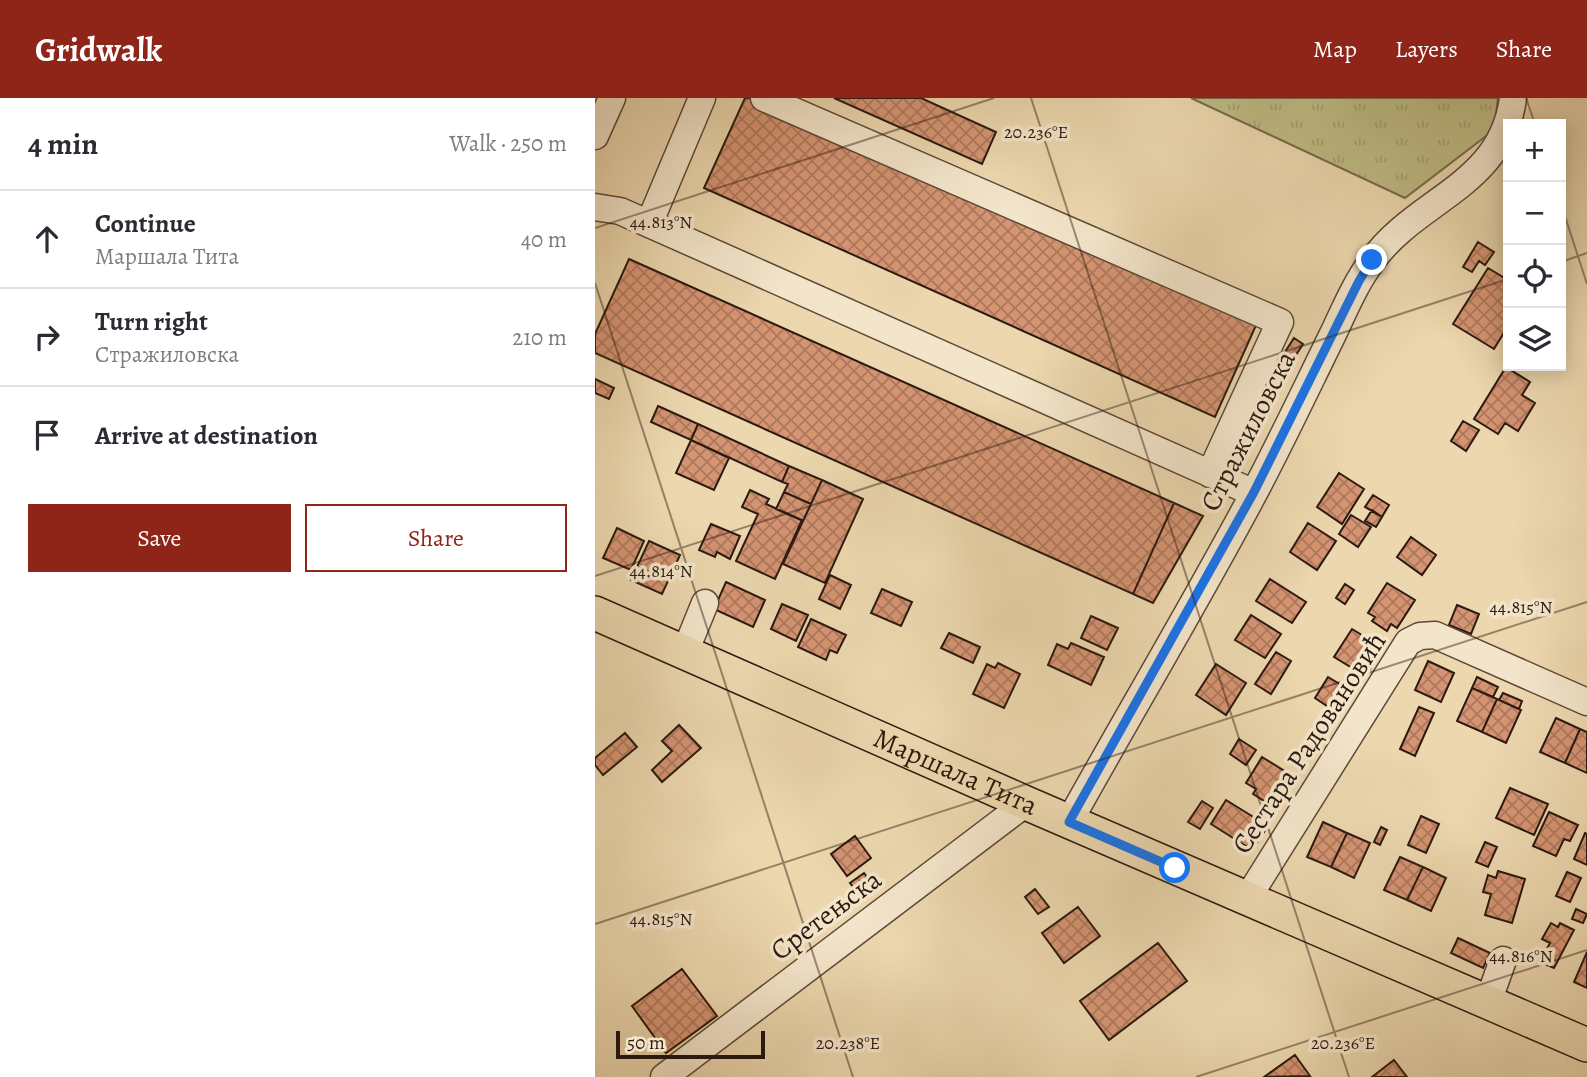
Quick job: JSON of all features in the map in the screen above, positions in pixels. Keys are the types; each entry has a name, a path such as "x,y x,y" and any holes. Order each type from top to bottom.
{"main road":[{"name":"Маршала Тита","path":"595,612 1069,822 1587,1045"}],"street":[{"path":"595,136 612,98"},
{"path":"649,224 702,98"},
{"path":"764,98 1280,322 1210,474"},
{"name":"Стражиловска","path":"1069,822 1254,492 1359,281 1372,260 1407,224 1488,160 1506,130 1513,98"},
{"path":"595,207 620,211 1254,492"},
{"path":"685,652 705,603"},
{"name":"Сестара Радовановић","path":"1247,899 1408,642 1420,636 1434,635 1587,702"},
{"name":"Сретењска","path":"664,1077 1026,803"},
{"path":"1488,1002 1503,960"}],"green space":[{"path":"1191,98 1498,98 1494,130 1405,198"}],"building":[{"path":"745,98 755,98 1257,323 1215,417 704,188"},
{"path":"834,98 921,98 996,132 982,164"},
{"path":"1478,242 1494,252 1485,265 1479,261 1472,272 1463,267"},
{"path":"629,259 1174,503 1133,594 595,353 595,334"},
{"path":"1488,268 1503,277 1503,334 1494,349 1453,324"},
{"path":"1294,338 1303,344 1294,358 1285,352"},
{"path":"1504,371 1512,371 1530,382 1522,395 1535,403 1518,431 1505,423 1498,434 1474,419"},
{"path":"595,379 614,388 609,399 595,393"},
{"path":"658,406 698,424 691,440 651,422"},
{"path":"1463,421 1479,430 1466,451 1451,441"},
{"path":"698,424 789,466 782,482 691,440"},
{"path":"691,440 729,458 714,490 676,473"},
{"path":"789,466 822,480 811,504 784,492 788,484 782,482"},
{"path":"1339,473 1364,489 1342,524 1317,507"},
{"path":"822,480 863,499 825,583 783,564"},
{"path":"750,490 769,499 766,504 802,520 775,579 736,561 758,514 742,507"},
{"path":"784,492 811,504 803,521 776,509"},
{"path":"1373,495 1389,505 1382,517 1365,507"},
{"path":"1174,503 1203,516 1153,603 1133,594"},
{"path":"1372,510 1382,517 1376,527 1365,521"},
{"path":"1351,515 1371,527 1358,547 1339,534"},
{"path":"1308,523 1336,541 1317,570 1290,552"},
{"path":"711,524 740,536 730,559 717,552 715,557 699,550"},
{"path":"617,528 644,541 631,570 603,558"},
{"path":"1411,537 1436,555 1422,575 1397,557"},
{"path":"649,541 680,555 662,594 631,580"},
{"path":"830,575 851,585 840,609 819,599"},
{"path":"1270,579 1306,602 1292,623 1256,601"},
{"path":"726,582 765,600 753,627 714,609"},
{"path":"1387,583 1415,600 1397,628 1391,624 1387,631 1372,621 1375,617 1368,613"},
{"path":"1345,584 1354,590 1345,604 1336,598"},
{"path":"882,589 912,602 901,626 871,613"},
{"path":"782,604 808,615 796,641 771,629"},
{"path":"1457,605 1479,614 1471,634 1449,625"},
{"path":"1251,615 1281,634 1265,658 1235,640"},
{"path":"1091,616 1118,628 1107,650 1081,638"},
{"path":"811,619 846,635 837,653 830,650 826,660 798,647"},
{"path":"1352,629 1383,648 1369,671 1361,665 1357,671 1334,657"},
{"path":"949,633 980,647 973,663 941,648"},
{"path":"1071,643 1104,657 1091,685 1048,665 1057,644 1068,649"},
{"path":"1276,652 1291,661 1271,694 1255,684"},
{"path":"1428,661 1454,673 1441,702 1415,690"},
{"path":"998,663 1020,674 1004,708 973,694 987,664 995,668"},
{"path":"1216,664 1246,683 1226,715 1196,695"},
{"path":"1328,677 1353,692 1339,714 1315,698"},
{"path":"1477,677 1498,687 1493,697 1472,688"},
{"path":"1472,688 1497,699 1482,732 1457,721"},
{"path":"1503,693 1522,701 1519,709 1499,700"},
{"path":"1497,699 1521,710 1506,743 1482,732"},
{"path":"1419,707 1434,713 1415,756 1400,749"},
{"path":"1556,718 1580,729 1565,763 1540,752"},
{"path":"679,725 701,748 662,782 652,770 672,751 662,741"},
{"path":"1580,729 1587,732 1587,773 1565,763"},
{"path":"625,733 637,747 603,775 595,765 595,758"},
{"path":"1239,739 1256,750 1246,765 1230,754"},
{"path":"1262,757 1296,778 1279,803 1269,797 1266,802 1253,794 1256,789 1246,783"},
{"path":"1510,788 1548,804 1534,835 1496,818"},
{"path":"1226,800 1268,826 1252,850 1211,824"},
{"path":"1202,801 1213,808 1200,829 1188,822"},
{"path":"1549,812 1578,825 1570,841 1564,839 1556,856 1533,846"},
{"path":"1421,816 1439,824 1426,853 1408,845"},
{"path":"1323,822 1347,833 1331,867 1307,857"},
{"path":"1381,827 1387,830 1380,845 1374,842"},
{"path":"1347,833 1370,843 1354,878 1331,867"},
{"path":"1585,833 1587,834 1587,865 1574,859"},
{"path":"855,836 871,858 847,876 831,854"},
{"path":"1485,842 1497,847 1488,867 1476,862"},
{"path":"1400,857 1423,867 1407,900 1384,890"},
{"path":"1423,867 1446,878 1431,911 1407,900"},
{"path":"1498,871 1525,879 1512,923 1485,915 1491,894 1483,892 1488,875 1496,878"},
{"path":"1567,872 1581,878 1570,902 1556,896"},
{"path":"864,873 874,886 860,896 850,883"},
{"path":"1035,889 1049,907 1038,914 1025,897"},
{"path":"1078,907 1100,936 1064,963 1042,933"},
{"path":"1576,909 1587,914 1583,923 1572,919"},
{"path":"1551,923 1558,927 1560,923 1574,930 1554,968 1540,962 1550,943 1542,939"},
{"path":"1458,938 1490,953 1483,968 1451,953"},
{"path":"1158,943 1187,981 1109,1040 1080,1001"},
{"path":"1587,952 1587,988 1574,982"},
{"path":"682,969 717,1016 666,1053 632,1006"},
{"path":"1295,1055 1310,1076 1264,1077"},
{"path":"1394,1060 1407,1077 1372,1077"}],"route":[{"path":"1175,868 1069,822 1254,492 1372,260"}]}
